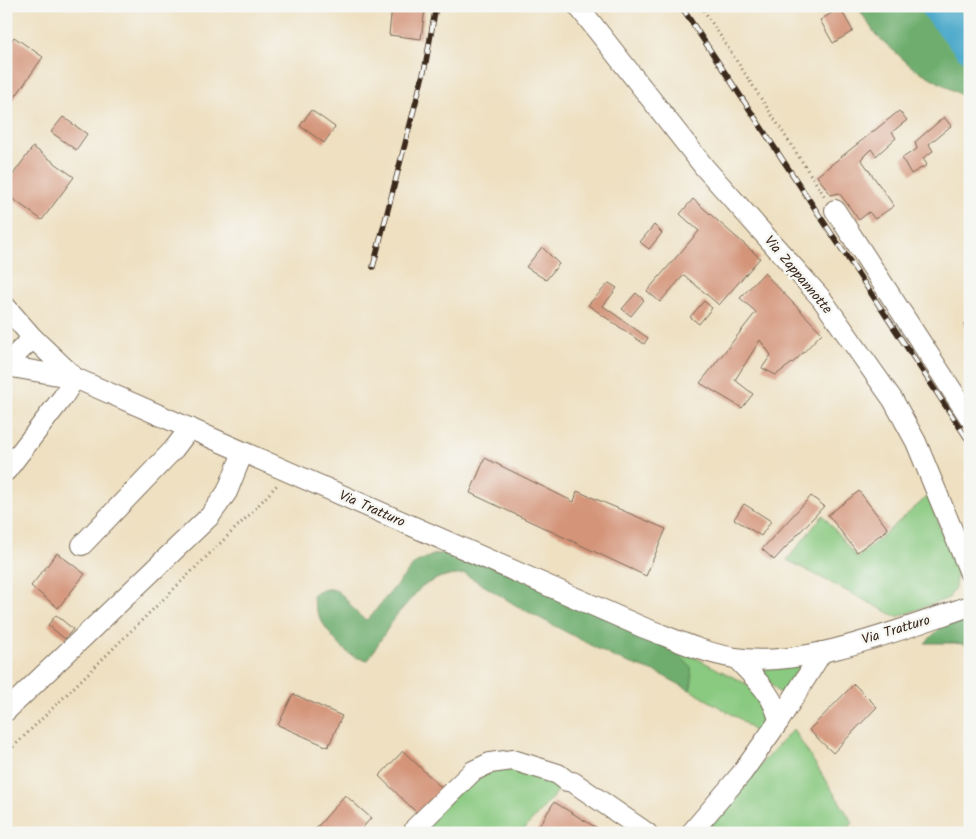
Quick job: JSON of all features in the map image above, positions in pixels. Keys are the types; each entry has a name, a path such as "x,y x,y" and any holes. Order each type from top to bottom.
{"street":[{"name":"Via Zappannotte","path":"578,6 705,168 821,298 893,400 916,442 970,573"},
{"path":"835,210 970,418"},
{"path":"6,307 33,338 75,378 63,397 6,471"},
{"path":"6,365 33,338"},
{"name":"Via Tratturo","path":"6,365 75,378 642,627 712,654 737,659 790,658 822,652 970,606"},
{"path":"82,545 174,449 190,428"},
{"path":"6,711 210,516 227,492 243,452"},
{"path":"691,833 742,773 779,721 822,652"},
{"path":"737,659 770,695 777,708 779,721"},
{"path":"416,828 474,770 490,763 513,760 535,765 558,774 567,781 573,782 647,833"}],"path":[{"path":"701,6 814,182 835,210"},
{"path":"6,754 252,512 289,472"}],"green space":[{"path":"857,6 970,6 970,100 912,67 876,35"},
{"path":"928,496 957,571 955,587 949,598 897,617 787,560 823,515 857,558"},
{"path":"458,550 665,642 691,667 692,680 690,690 658,673 615,658 517,606 465,574 441,577 422,586 395,617 368,660 358,658 347,652 321,620 313,595 323,590 332,589 344,597 360,616 367,620 415,563 433,555"},
{"path":"970,611 970,645 925,643 940,628 945,618"},
{"path":"665,642 760,691 773,712 762,738 740,719 690,690 692,680"},
{"path":"797,663 799,669 786,693 778,692 755,667"},
{"path":"793,729 853,823 844,833 698,833"},
{"path":"510,764 567,781 523,831 525,833 419,833 464,785"}],"building":[{"path":"392,6 425,9 421,39 389,35"},
{"path":"840,8 853,31 833,43 820,20"},
{"path":"14,37 43,57 6,110 6,48"},
{"path":"311,110 335,127 324,143 300,126"},
{"path":"899,111 907,120 892,132 896,138 876,156 871,149 861,159 894,206 875,219 869,212 859,220 839,193 831,195 817,176"},
{"path":"63,117 87,134 76,150 51,132"},
{"path":"944,117 951,126 929,144 933,151 923,158 927,165 911,174 902,158 917,149 915,142"},
{"path":"33,147 74,177 42,220 6,194 6,184"},
{"path":"693,199 760,258 719,305 684,275 660,302 647,291 699,231 680,214"},
{"path":"654,225 662,233 649,249 640,242"},
{"path":"542,247 559,264 546,280 526,267"},
{"path":"764,273 822,333 796,360 776,375 762,368 771,355 760,340 735,380 753,394 742,408 700,383 756,312 740,298"},
{"path":"609,283 617,288 603,306 648,338 644,344 588,305"},
{"path":"636,293 644,300 631,316 622,309"},
{"path":"704,301 712,308 699,324 690,317"},
{"path":"970,319 970,332 963,325"},
{"path":"485,458 574,502 577,491 666,529 646,576 470,493"},
{"path":"859,491 888,529 857,552 828,515"},
{"path":"811,496 824,506 774,560 762,549"},
{"path":"744,504 771,521 761,536 734,519"},
{"path":"57,553 85,574 58,608 31,586"},
{"path":"56,615 73,629 65,639 48,625"},
{"path":"854,684 877,707 833,753 809,730"},
{"path":"293,694 342,716 328,747 278,725"},
{"path":"403,751 442,788 418,814 379,776"},
{"path":"345,795 371,818 358,833 312,833"},
{"path":"554,802 605,833 536,831"}],"waterway":[{"path":"936,6 970,47"}],"railway":[{"path":"373,267 425,67 436,6"},
{"path":"681,6 970,443"}]}
